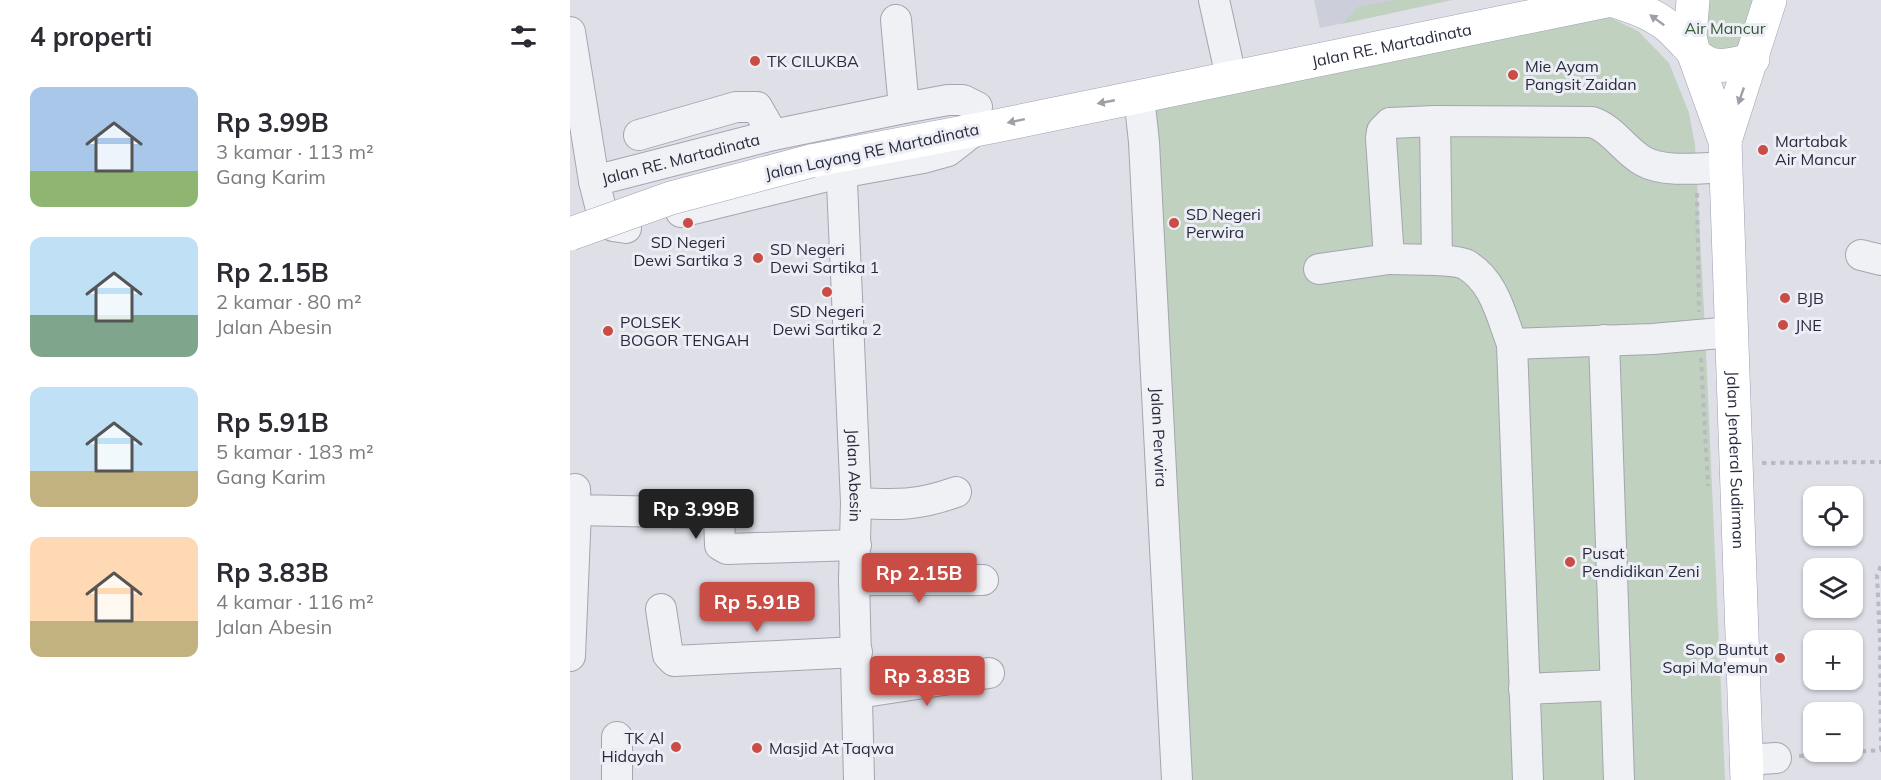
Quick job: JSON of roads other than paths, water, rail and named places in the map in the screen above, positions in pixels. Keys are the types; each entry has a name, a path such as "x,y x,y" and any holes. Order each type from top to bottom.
{"main road":[{"name":"Jalan RE. Martadinata","path":"1228,67 1522,0"},
{"name":"Jalan RE. Martadinata","path":"1070,98 1228,67 1611,0 1647,12 1669,28 1694,55"},
{"path":"1693,0 1690,36 1716,158"},
{"path":"1716,158 1753,59 1770,0"},
{"path":"1694,55 1714,66 1732,65 1753,59"},
{"name":"Jalan Layang RE Martadinata","path":"570,234 671,198 976,118 1070,98"},
{"name":"Jalan Jenderal Sudirman","path":"1716,158 1732,332 1736,464 1765,764"},
{"name":"Jalan Layang RE Martadinata","path":"570,215 667,177 819,159"}],"street":[{"path":"1214,0 1228,67"},
{"path":"896,20 904,108"},
{"path":"570,32 594,181"},
{"name":"Jalan Perwira","path":"1138,85 1144,142 1177,780"},
{"name":"Jalan RE. Martadinata","path":"948,100 963,100 976,118 948,151 923,158 819,159 672,214 624,228 604,221 594,181 773,135 904,108 948,100"},
{"path":"639,135 736,107 757,107 773,135"},
{"path":"1435,121 1437,260"},
{"path":"1389,259 1382,131 1390,123 1592,122 1602,125 1642,161 1656,167 1716,158"},
{"name":"Jalan Abesin","path":"819,159 843,195 856,503 854,580 859,780"},
{"path":"1319,269 1389,259 1463,263 1480,275 1493,293 1512,344 1528,780"},
{"path":"1512,344 1732,332"},
{"path":"1604,340 1619,780"},
{"path":"856,503 909,505 931,501 956,492"},
{"path":"570,656 576,500 714,513 719,518 720,545 727,549 856,545"},
{"path":"854,580 983,580"},
{"path":"661,609 668,655 674,661 857,652"},
{"path":"858,693 989,673"},
{"path":"1524,689 1616,685"},
{"path":"617,737 617,780"}],"place":[{"name":"TK CILUKBA","path":"755,61"},
{"name":"Mie Ayam Pangsit Zaidan","path":"1513,75"},
{"name":"Martabak Air Mancur","path":"1763,150"},
{"name":"SD Negeri Dewi Sartika 3","path":"688,223"},
{"name":"SD Negeri Perwira","path":"1174,223"},
{"name":"SD Negeri Dewi Sartika 1","path":"758,258"},
{"name":"SD Negeri Dewi Sartika 2","path":"827,292"},
{"name":"BJB","path":"1785,298"},
{"name":"JNE","path":"1783,325"},
{"name":"POLSEK BOGOR TENGAH","path":"608,331"},
{"name":"Pusat Pendidikan Zeni","path":"1570,562"},
{"name":"Sop Buntut Sapi Ma'emun","path":"1780,658"},
{"name":"TK Al Hidayah","path":"676,747"},
{"name":"Masjid At Taqwa","path":"757,748"}],"park label":[{"name":"Air Mancur","path":"1725,28"}]}
